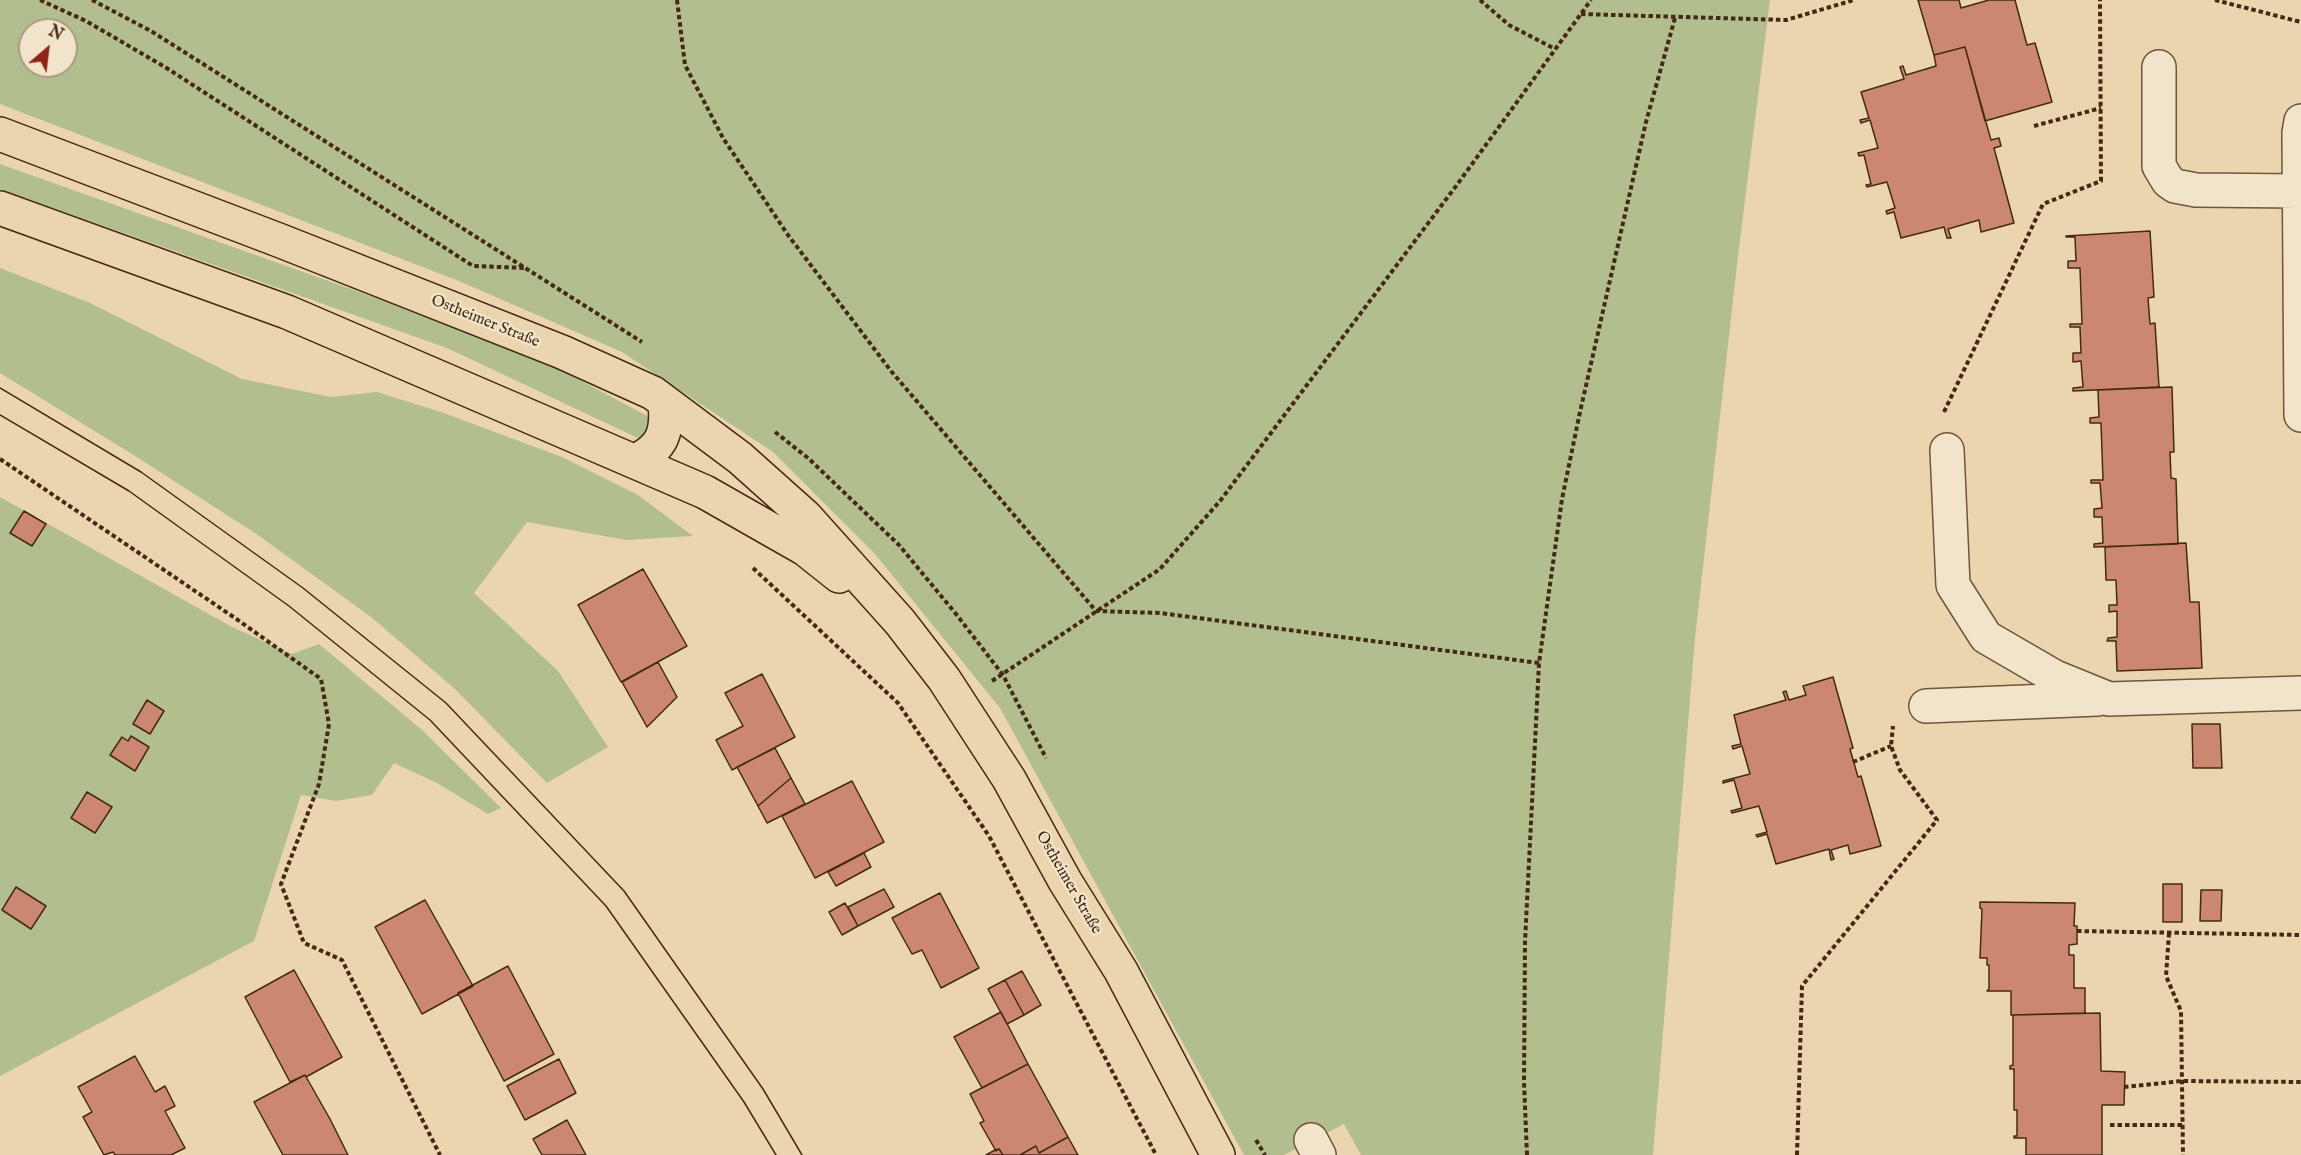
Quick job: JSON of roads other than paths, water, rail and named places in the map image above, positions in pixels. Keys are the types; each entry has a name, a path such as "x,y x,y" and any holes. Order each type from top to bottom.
{"main road":[{"name":"Ostheimer Straße","path":"0,134 562,352 653,393 740,458 806,517 900,622 958,700 1009,779 1065,881 1121,971 1218,1155"},
{"name":"Ostheimer Straße","path":"0,208 287,312 705,492 805,549 900,622"},
{"path":"635,461 651,453 662,438 666,427 666,402"}],"street":[{"path":"2159,67 2159,159 2162,174 2168,181 2175,186 2196,190 2299,191"},
{"path":"2301,121 2299,133 2301,416"},
{"path":"1947,450 1953,585 1986,637 2055,677 2109,699"},
{"path":"1926,706 2301,693"}],"tram line":[{"path":"0,388 141,472 303,588 446,703 624,891 763,1089 802,1155"},
{"path":"0,415 129,491 289,606 430,720 606,906 744,1102 776,1155"}]}
